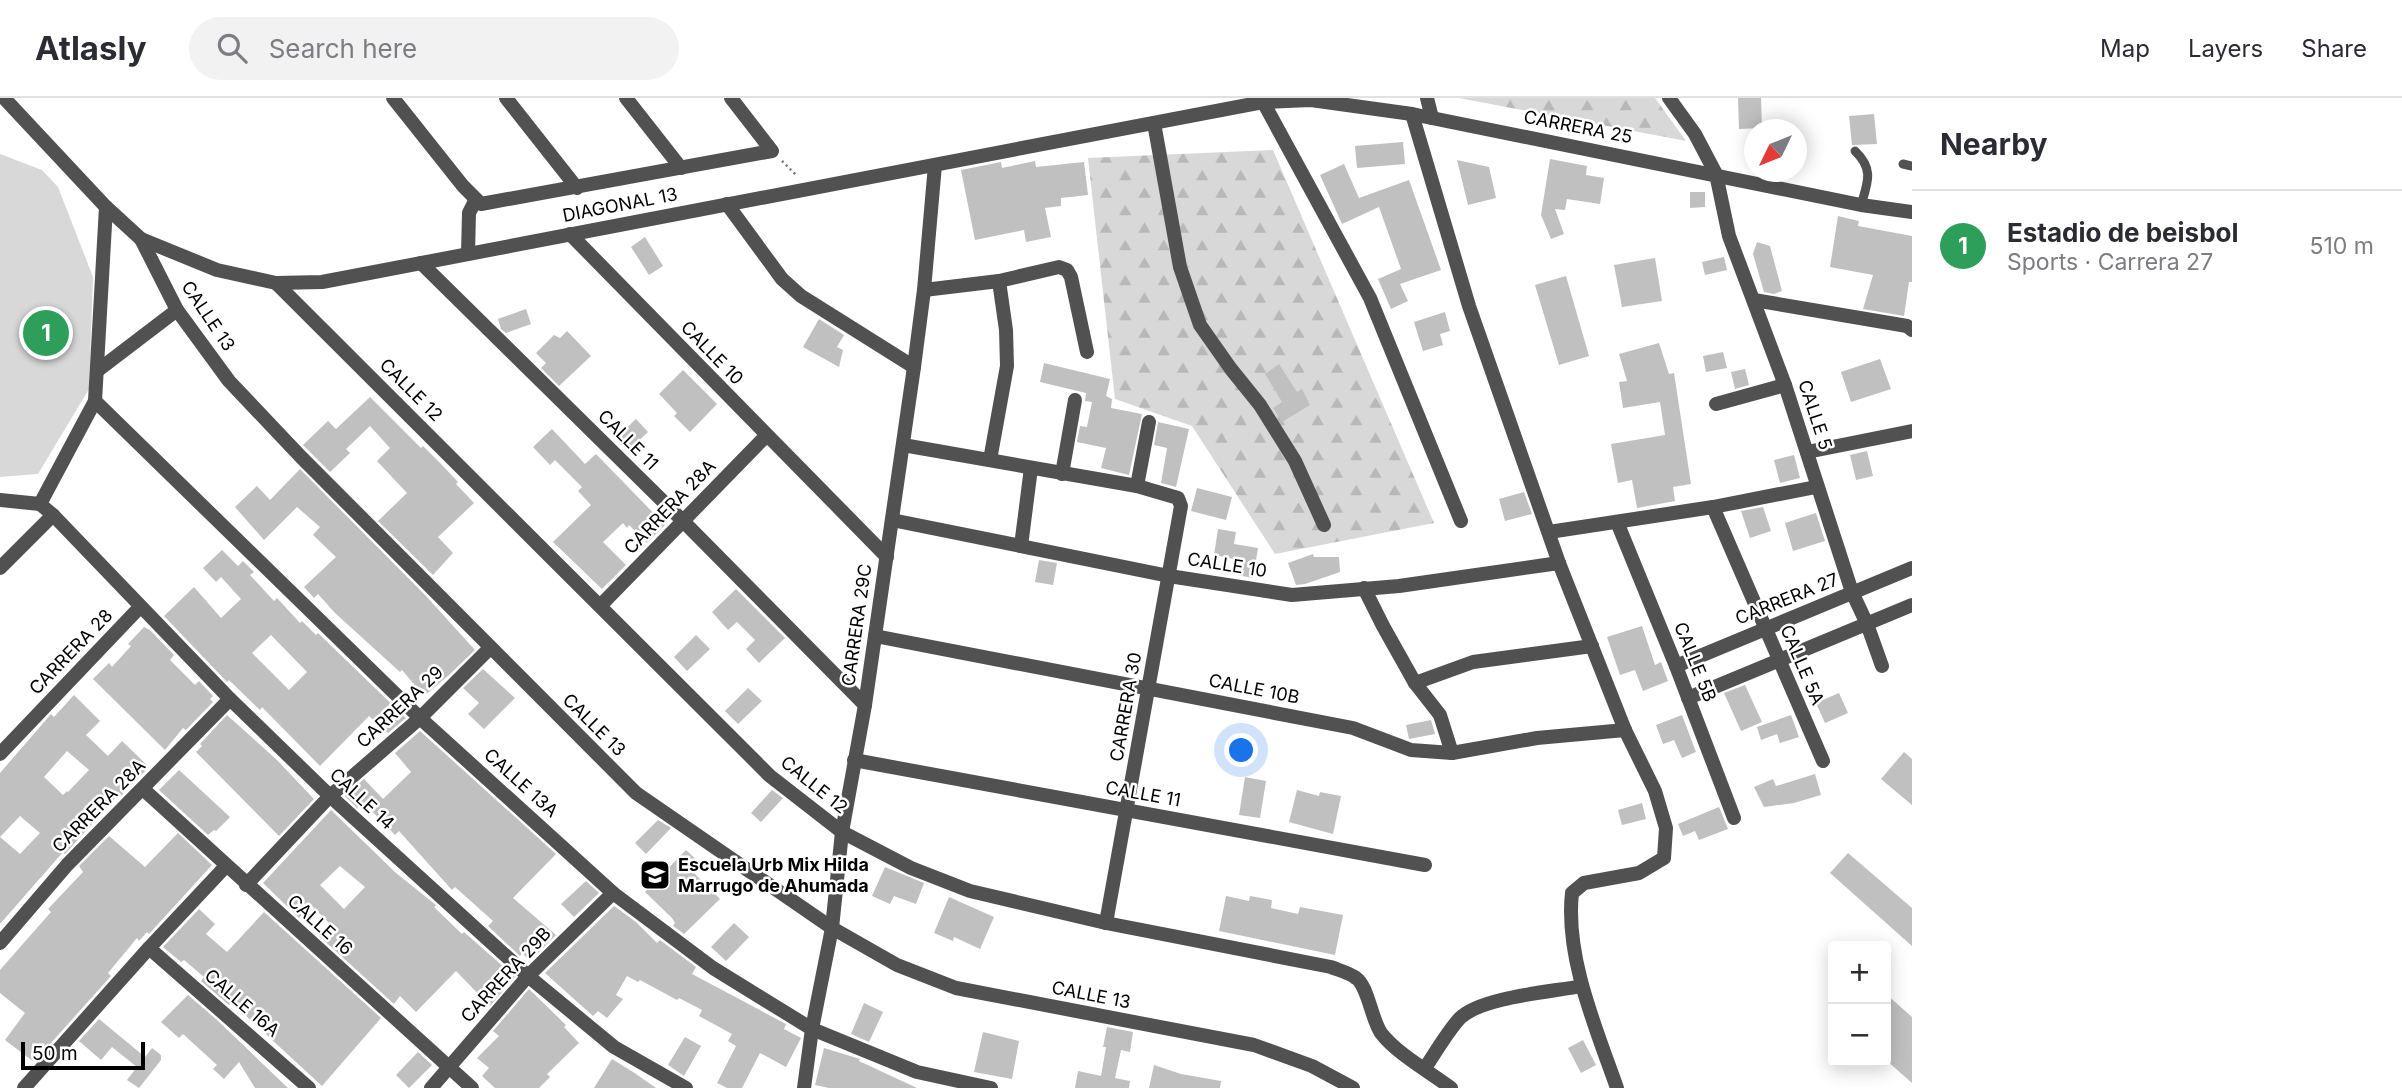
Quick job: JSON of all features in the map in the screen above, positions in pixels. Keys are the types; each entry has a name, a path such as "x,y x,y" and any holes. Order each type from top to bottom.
{"street":[{"name":"CALLE 13","path":"4,98 106,207 141,239 177,310 229,381 636,793 832,928 897,965 956,988 1254,1045 1312,1066 1353,1088"},
{"path":"393,98 475,201 481,204 772,151 731,98"},
{"path":"506,98 577,188"},
{"path":"626,98 681,168"},
{"path":"1427,98 1432,118"},
{"name":"CALLE 5","path":"1669,98 1695,134 1716,174 1729,236 1785,385 1852,592 1882,666"},
{"path":"1262,100 1370,298 1461,521"},
{"name":"CARRERA 25","path":"1111,131 1262,100 1311,100 1412,114 1861,205 1912,212"},
{"path":"1412,114 1469,306 1559,563 1625,730 1655,791 1666,828 1664,858 1639,873 1584,883 1572,893 1569,915 1582,986 1617,1088"},
{"path":"1154,123 1180,267 1200,325 1260,405 1295,461 1324,526"},
{"name":"DIAGONAL 13","path":"141,239 217,270 276,283 322,282 1111,131"},
{"name":"CARRERA 29C","path":"804,1088 812,1029 832,928 842,832 865,705 903,445 924,290 935,165"},
{"path":"468,254 469,214 475,201"},
{"path":"727,204 782,279 801,296 914,367"},
{"path":"0,500 40,504 95,401 106,207"},
{"name":"CALLE 10","path":"570,234 887,557"},
{"name":"CALLE 11","path":"421,263 865,705"},
{"path":"924,290 999,281 1059,267 1068,270 1087,352"},
{"path":"990,460 1007,366 1006,330 999,281"},
{"name":"CALLE 12","path":"276,283 770,776 842,832 911,868 970,891 1106,923 1331,967 1357,978 1365,989 1369,1009 1380,1031 1392,1044 1451,1088"},
{"path":"1754,300 1907,326 1912,330"},
{"path":"97,371 177,310"},
{"path":"1716,404 1785,385"},
{"path":"1062,474 1075,400"},
{"name":"CALLE 13A","path":"95,401 420,718 613,893 713,968 812,1029 917,1072 991,1088"},
{"path":"903,445 1137,486 1149,422"},
{"path":"1807,452 1912,431"},
{"name":"CARRERA 28A","path":"601,605 766,436"},
{"path":"1021,546 1031,468"},
{"name":"CARRERA 30","path":"1106,923 1181,506 1178,498 1137,486"},
{"path":"1549,532 1713,507 1816,486"},
{"name":"CALLE 14","path":"40,504 230,699 330,796 528,976 614,1047 686,1088"},
{"name":"CALLE 5A","path":"1713,507 1823,761"},
{"path":"0,568 53,515"},
{"name":"CALLE 10","path":"892,520 1169,576 1292,595 1399,586 1559,563"},
{"name":"CALLE 5B","path":"1617,522 1734,818"},
{"name":"CARRERA 27","path":"1676,666 1912,568"},
{"path":"1364,588 1382,626 1415,683 1440,715 1452,753"},
{"path":"1688,698 1912,605"},
{"name":"CARRERA 28","path":"0,754 140,607"},
{"name":"CALLE 10B","path":"875,636 1353,729 1410,750 1452,753 1537,738 1625,730"},
{"path":"1415,683 1473,662 1592,646"},
{"name":"CARRERA 29","path":"246,885 330,796 420,718 491,648"},
{"name":"CARRERA 28A","path":"0,943 67,865 230,699"},
{"name":"CALLE 11","path":"853,760 1425,865"},
{"name":"CALLE 16","path":"143,789 472,1088"},
{"path":"24,1088 226,866"},
{"name":"CARRERA 29B","path":"431,1088 528,976 613,893"},
{"name":"CALLE 16A","path":"149,948 309,1088"},
{"path":"1425,1068 1459,1019 1473,1008 1582,986"}],"lane":[{"path":"1855,151 1864,160 1867,170 1868,182 1861,205"}],"path":[{"path":"772,151 810,189"}],"green space":[{"path":"1459,98 1655,98 1686,141"},
{"path":"1273,150 1434,523 1275,554 1192,426 1115,399 1088,158"},
{"path":"0,154 42,170 58,187 93,277 89,389 38,474 0,477"}],"building":[{"path":"1738,98 1761,98 1762,119 1744,119 1744,129 1739,129"},
{"path":"1874,114 1877,144 1852,145 1849,116"},
{"path":"1403,142 1405,164 1357,168 1355,146"},
{"path":"1550,159 1587,166 1586,175 1604,178 1600,204 1567,199 1565,210 1555,209 1564,234 1551,239 1541,215"},
{"path":"1457,160 1489,167 1496,198 1468,205"},
{"path":"1035,161 1036,167 1084,162 1088,195 1061,198 1061,206 1045,208 1051,237 1026,242 1024,230 975,240 961,170 1001,162 1002,168"},
{"path":"1344,164 1359,198 1409,180 1441,270 1400,284 1408,301 1391,309 1378,279 1401,269 1379,207 1342,224 1320,175"},
{"path":"1690,192 1705,192 1705,207 1690,208"},
{"path":"1838,216 1859,221 1858,226 1912,236 1912,282 1909,282 1904,316 1863,309 1873,275 1830,267"},
{"path":"645,237 663,266 649,275 631,247"},
{"path":"1757,242 1770,246 1782,291 1774,294 1764,292 1753,254"},
{"path":"1724,257 1727,270 1705,275 1702,262"},
{"path":"1655,258 1662,301 1622,307 1614,265"},
{"path":"1566,276 1589,356 1559,365 1535,285"},
{"path":"526,309 531,324 506,333 501,329 498,319"},
{"path":"1445,312 1450,331 1440,334 1443,345 1423,351 1414,322"},
{"path":"819,319 844,335 837,347 843,350 839,367 803,347"},
{"path":"567,331 591,356 559,386 541,368 546,363 536,353 554,335 560,338"},
{"path":"1659,343 1669,374 1674,373 1691,484 1673,487 1675,501 1637,508 1632,480 1618,483 1611,444 1665,435 1660,402 1623,408 1619,382 1627,381 1619,354"},
{"path":"1723,352 1727,368 1706,372 1703,356"},
{"path":"1880,359 1891,389 1851,402 1841,372"},
{"path":"1044,363 1110,379 1106,396 1112,399 1111,408 1142,414 1129,475 1101,468 1106,448 1077,442 1080,426 1087,427 1092,402 1085,401 1086,393 1040,382"},
{"path":"1279,364 1297,392 1302,389 1310,405 1282,422 1273,408 1282,402 1265,374"},
{"path":"1745,369 1749,385 1735,389 1731,372"},
{"path":"683,370 717,404 690,432 674,416 677,413 659,394"},
{"path":"370,397 441,464 474,503 438,537 453,553 433,575 378,521 407,493 377,461 390,448 370,426 346,449 350,453 330,472 303,445 328,421 336,429"},
{"path":"636,419 648,432 628,451 616,438"},
{"path":"1158,422 1189,429 1176,487 1161,483 1167,448 1154,445"},
{"path":"552,429 585,464 596,454 665,525 647,543 629,525 627,528 623,523 603,542 626,565 602,589 553,542 591,505 578,491 582,487 555,460 550,465 533,447"},
{"path":"1867,451 1873,476 1856,480 1850,455"},
{"path":"1794,455 1800,478 1780,483 1774,460"},
{"path":"300,469 426,596 475,650 424,696 402,670 400,672 318,594 314,598 304,587 336,557 313,535 320,527 297,507 264,540 235,507 257,486 270,500"},
{"path":"1197,488 1232,497 1226,520 1191,511"},
{"path":"1524,492 1532,514 1505,521 1499,499"},
{"path":"1763,507 1771,531 1750,538 1741,511"},
{"path":"1816,513 1825,541 1793,551 1785,523"},
{"path":"1218,529 1236,532 1234,544 1258,548 1253,578 1232,574 1234,559 1214,555"},
{"path":"222,550 238,566 243,561 254,572 250,575 274,601 277,598 300,623 302,621 316,635 318,633 406,718 388,733 369,716 320,766 262,707 260,710 229,680 227,682 164,616 194,587 221,618 241,599 221,577 216,582 203,568","holes":["271,635 307,672 289,690 252,653"]},
{"path":"1313,554 1314,557 1339,557 1340,572 1296,585 1288,563"},
{"path":"1039,560 1057,563 1053,585 1035,582"},
{"path":"736,589 785,638 759,663 746,649 755,640 737,622 728,630 712,612"},
{"path":"1642,626 1655,665 1661,662 1668,681 1643,691 1635,670 1620,675 1607,637"},
{"path":"144,627 174,655 170,660 195,685 199,681 213,696 210,699 213,702 186,730 183,728 165,750 93,679 109,663 112,667"},
{"path":"696,635 710,649 687,671 674,657"},
{"path":"483,669 515,698 484,729 468,714 479,703 463,688"},
{"path":"1745,685 1762,722 1741,731 1724,693"},
{"path":"748,688 762,701 738,724 725,711"},
{"path":"1839,693 1848,713 1825,723 1816,703"},
{"path":"74,695 100,721 86,735 108,756 122,741 149,767 120,797 118,795 65,854 63,852 0,924 0,837 0,773 51,714 54,717","holes":["67,751 89,770 63,795 44,777","20,816 40,833 20,854 0,837"]},
{"path":"227,715 277,760 314,799 279,836 196,752"},
{"path":"1682,715 1696,752 1682,758 1674,740 1663,744 1656,725"},
{"path":"1791,715 1799,737 1780,743 1777,734 1761,740 1757,727"},
{"path":"1431,720 1435,734 1409,739 1406,725"},
{"path":"420,731 556,854 513,898 556,935 530,961 522,953 520,956 488,926 493,921 455,887 452,890 399,831 395,835 363,802 357,808 345,796 364,779 383,799 411,772 395,753"},
{"path":"1904,752 1912,759 1912,805 1881,779"},
{"path":"179,770 230,817 216,831 208,835 159,790"},
{"path":"1815,774 1821,795 1794,803 1764,807 1754,787 1773,779 1776,786"},
{"path":"1245,777 1266,781 1260,818 1239,815"},
{"path":"772,790 783,798 761,822 751,813"},
{"path":"1297,790 1319,796 1320,792 1341,796 1333,834 1289,822"},
{"path":"1642,803 1646,819 1622,825 1618,810"},
{"path":"1719,807 1728,829 1699,840 1695,831 1683,836 1678,824"},
{"path":"331,810 396,873 436,905 434,907 462,934 464,932 515,977 490,1006 456,971 416,1012 400,996 394,1004 319,936 330,924 311,905 299,918 263,883","holes":["340,866 365,887 344,909 320,885"]},
{"path":"658,820 671,828 646,854 635,843"},
{"path":"178,833 212,865 149,934 147,932 139,941 137,938 108,973 111,976 34,1062 5,1040 25,1013 0,993 0,970 51,912 48,909 83,872 79,866 109,836 145,867"},
{"path":"686,850 701,864 693,872 720,899 684,934 673,926 675,923 672,918 645,892"},
{"path":"1848,853 1912,908 1912,946 1830,873"},
{"path":"885,867 924,883 916,904 894,896 890,904 872,896"},
{"path":"586,881 599,893 574,917 561,904"},
{"path":"1226,896 1249,901 1250,896 1272,900 1271,908 1298,914 1300,907 1343,915 1335,955 1219,931"},
{"path":"949,897 994,917 980,949 954,937 953,941 934,933"},
{"path":"614,906 636,922 657,943 660,940 696,967 692,974 786,1024 784,1029 801,1038 786,1067 760,1053 742,1088 727,1088 717,1083 736,1046 728,1041 732,1034 699,1016 702,1010 627,976 616,995 623,999 607,1018 598,1011 593,1016 545,973"},
{"path":"199,909 215,924 206,934 227,952 264,912 381,1018 322,1086 232,1003 229,1005 201,981 204,977 163,947"},
{"path":"734,923 749,937 726,961 711,947"},
{"path":"529,989 566,1025 564,1027 579,1043 547,1074 550,1077 539,1088 495,1088 482,1076 489,1068 477,1058 499,1036 493,1031"},
{"path":"188,995 288,1088 255,1088 239,1062 224,1079 213,1069 217,1065 183,1034 179,1038 161,1022"},
{"path":"1891,998 1912,1017 1912,1083 1891,1064"},
{"path":"864,1003 883,1012 869,1042 851,1034"},
{"path":"99,1019 145,1057 152,1048 161,1055 161,1060 139,1088 127,1080 137,1067 112,1047 101,1060 79,1041"},
{"path":"1107,1027 1133,1032 1130,1052 1121,1050 1115,1078 1130,1081 1129,1088 1075,1088 1078,1071 1101,1076"},
{"path":"983,1032 1019,1041 1012,1079 974,1072"},
{"path":"685,1037 701,1046 684,1076 668,1065"},
{"path":"1583,1040 1596,1065 1581,1073 1568,1048"},
{"path":"824,1048 860,1059 859,1061 917,1088 829,1088 815,1085"},
{"path":"418,1052 432,1065 409,1088 396,1075"},
{"path":"612,1059 633,1072 656,1088 594,1088"},
{"path":"1154,1065 1181,1074 1221,1081 1220,1088 1149,1088"}],"place":[{"name":"Estadio de beisbol","path":"46,333"},
{"name":"Escuela Urb Mix Hilda Marrugo de Ahumada","path":"655,875"}]}
